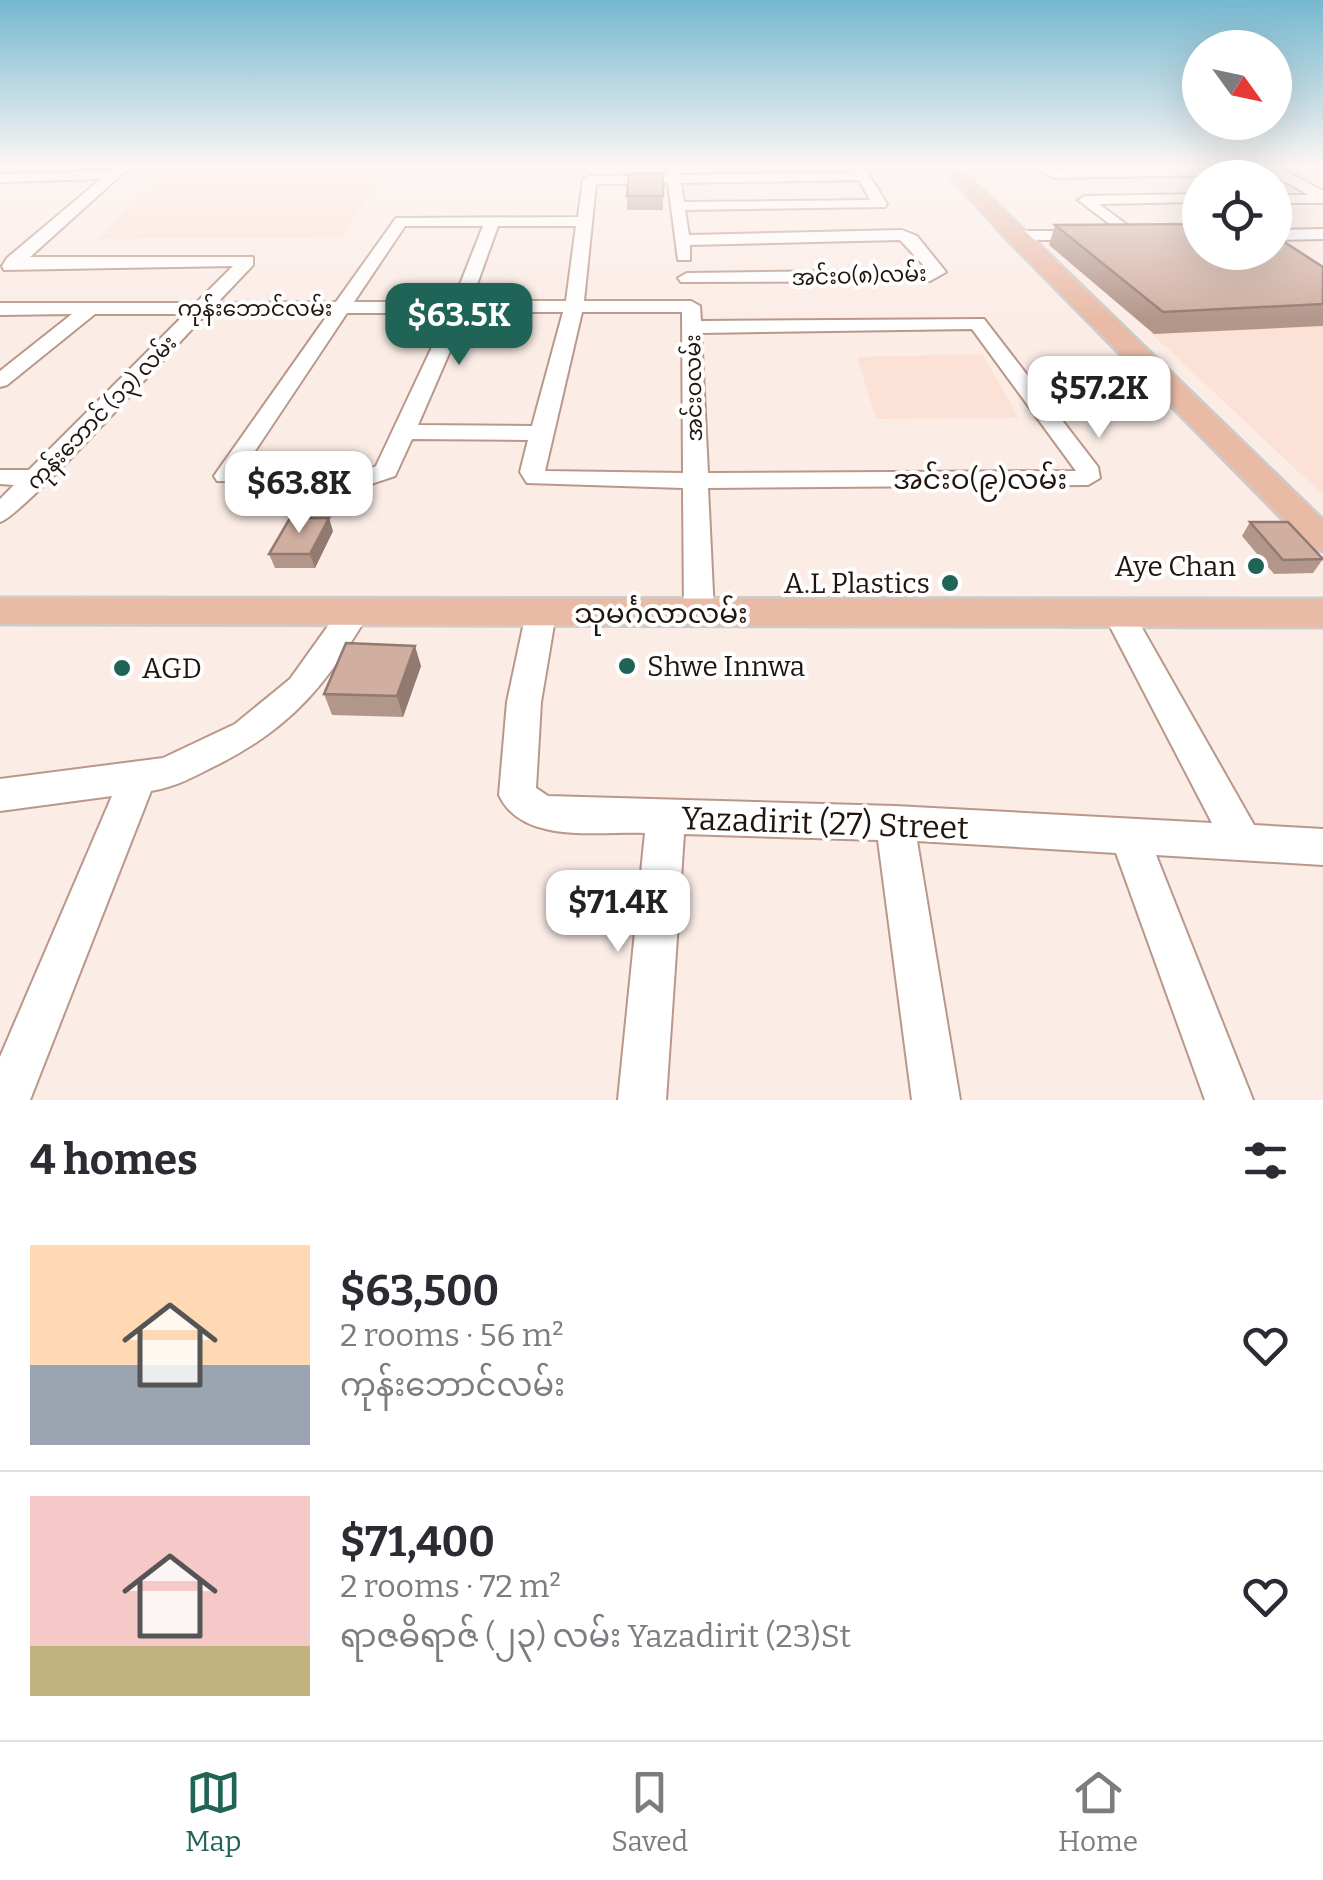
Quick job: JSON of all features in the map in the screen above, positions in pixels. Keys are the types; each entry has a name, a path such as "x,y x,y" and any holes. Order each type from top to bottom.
{"main road":[{"path":"996,216 1323,540"},
{"name":"သုမင်္ဂလာလမ်း","path":"0,610 1323,613"}],"street":[{"path":"7,268 67,216"},
{"path":"585,216 574,306 532,472 536,478 695,482"},
{"name":"အင်းဝလမ်း","path":"679,216 692,317 698,613"},
{"path":"1015,236 1141,236 1110,216"},
{"path":"492,221 461,305 386,472 378,476 226,476 345,308 401,221 492,221 584,222"},
{"path":"1292,235 1323,234"},
{"name":"အင်းဝ(၈)လမ်း","path":"682,240 902,236 911,239 938,272 930,276 687,278"},
{"name":"ကုန်းဘောင် (၁၃) လမ်း","path":"0,514 246,261 7,268"},
{"path":"0,381 10,365 92,306"},
{"name":"ကုန်းဘောင်လမ်း","path":"0,308 574,306 692,317"},
{"name":"အင်းဝ(၉)လမ်း","path":"692,317 977,322 1089,472 1088,478 1077,479 695,482"},
{"path":"402,432 540,433"},
{"path":"0,477 38,478"},
{"path":"0,795 167,772 247,734 302,688 354,613"},
{"name":"Yazadirit (27) Street","path":"541,613 524,702 517,796 542,813 895,823 1323,846"},
{"path":"1118,613 1243,843"},
{"path":"6,1100 139,776"},
{"path":"642,1100 666,816"},
{"path":"895,823 936,1100"},
{"path":"1130,838 1229,1100"}],"shaded area":[{"path":"120,216 355,216 341,237 99,239"},
{"path":"1323,326 1323,495 1151,333"},
{"path":"982,354 1019,418 876,419 857,357"}],"building":[{"path":"1182,224 1182,270 1292,270 1292,247 1323,267 1323,304 1163,312 1055,225"},
{"path":"290,518 329,518 310,554 269,554"},
{"path":"1250,522 1288,522 1323,559 1283,560"},
{"path":"346,643 415,646 397,696 324,694"}],"place":[{"name":"Aye Chan","path":"1256,566"},
{"name":"A.L Plastics","path":"950,583"},
{"name":"Shwe Innwa","path":"627,666"},
{"name":"AGD","path":"122,668"}]}
